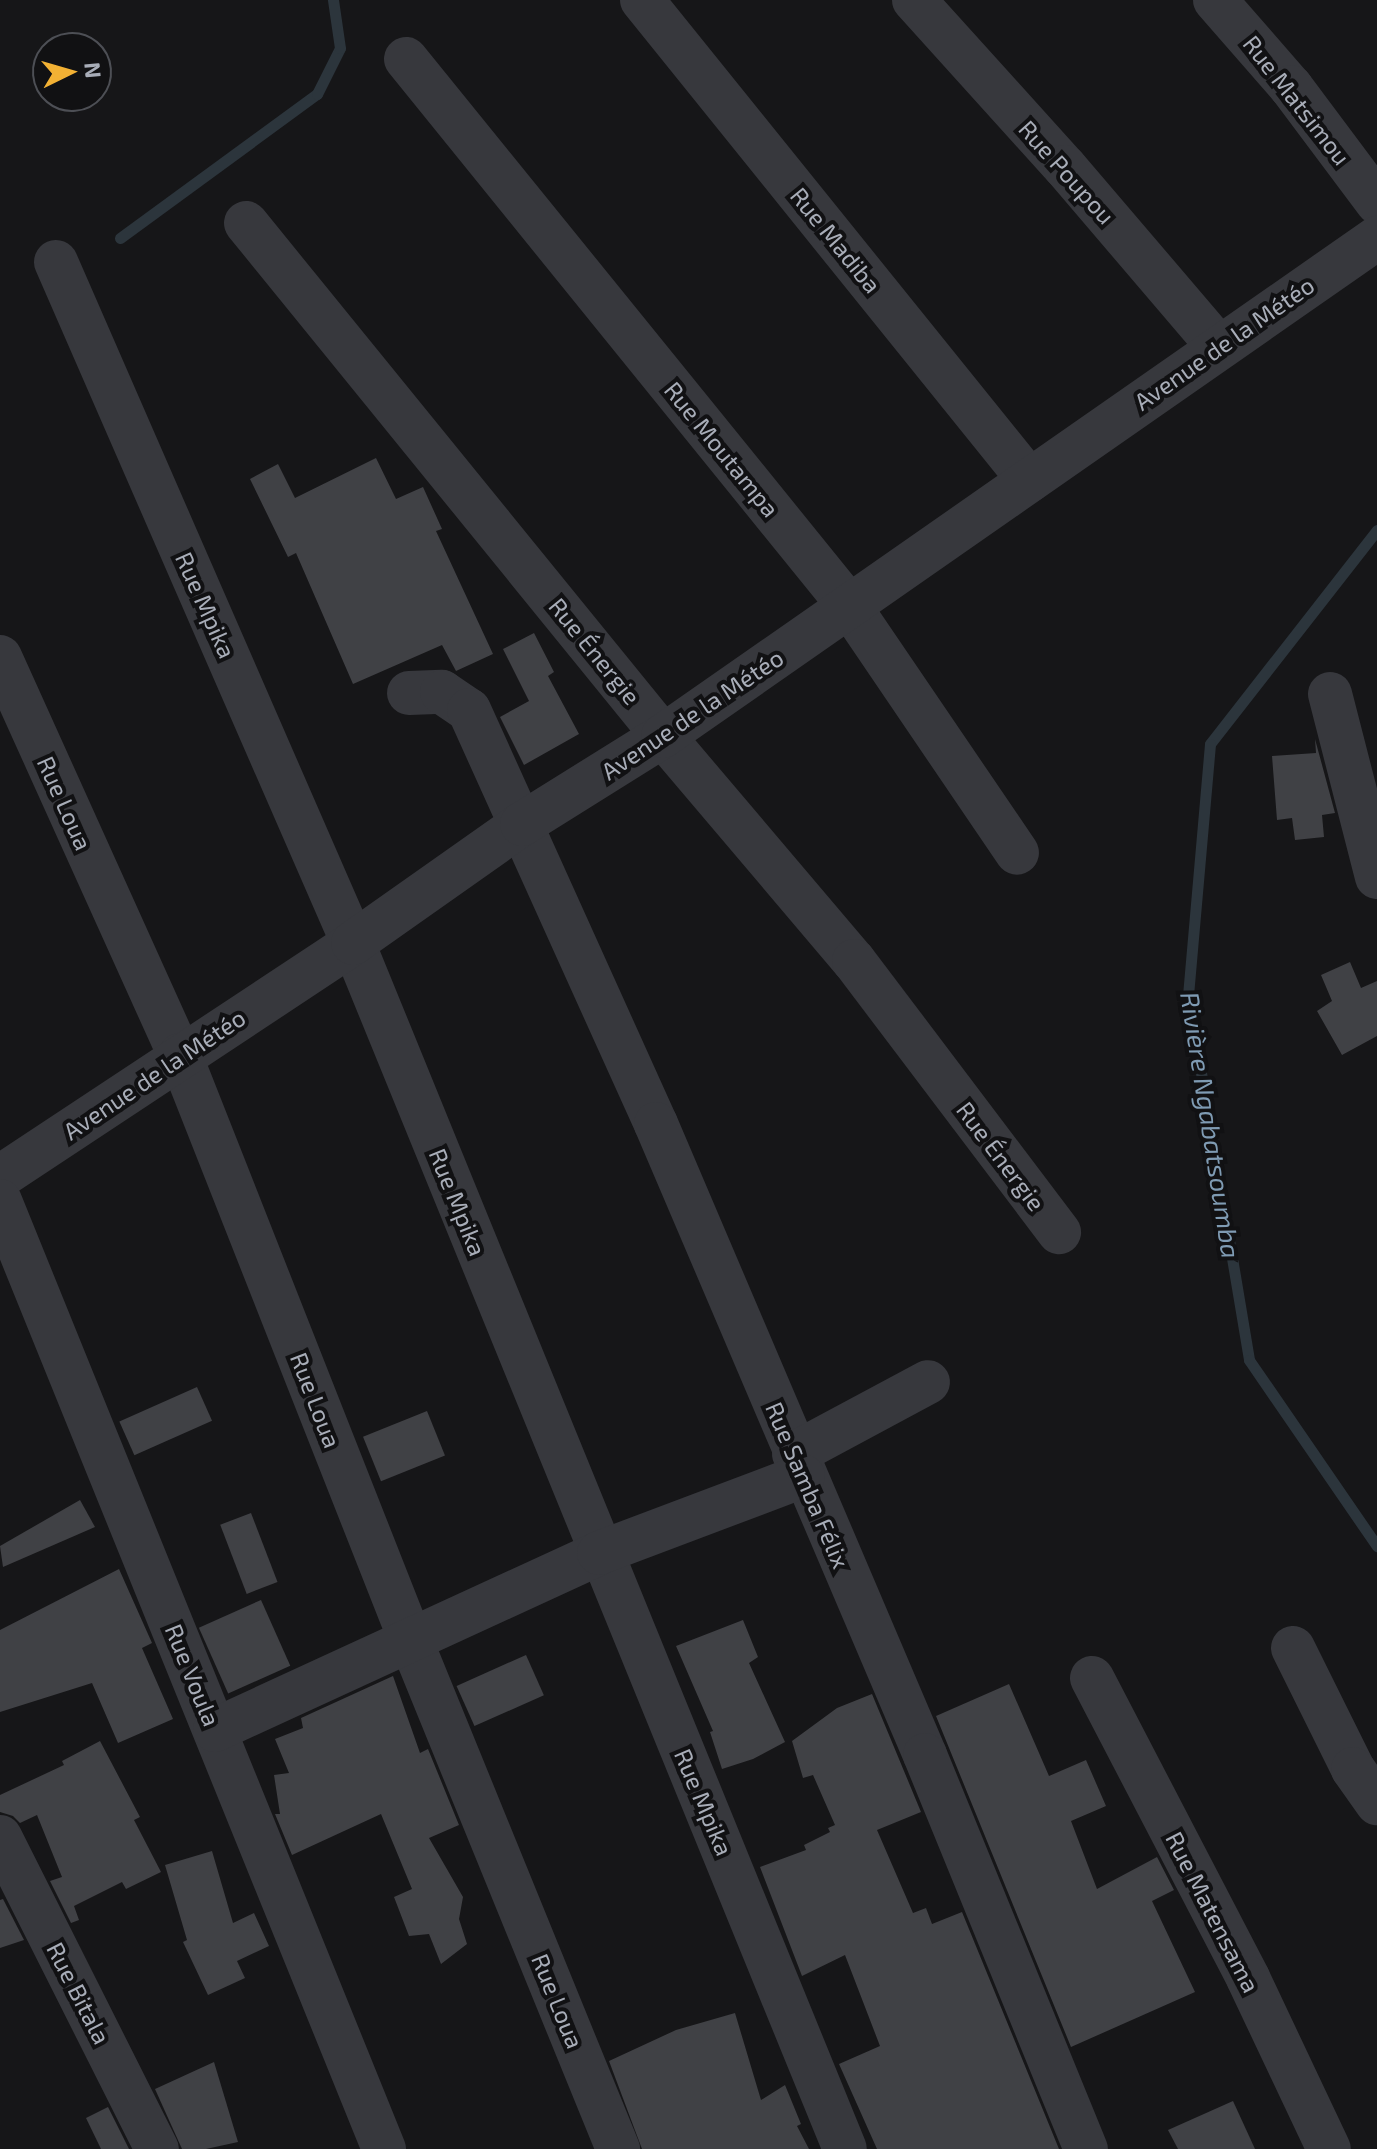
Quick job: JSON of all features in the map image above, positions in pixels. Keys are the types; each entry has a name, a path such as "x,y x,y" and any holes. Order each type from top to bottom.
{"street":[{"name":"Rue Madiba","path":"642,0 1029,480"},
{"name":"Rue Poupou","path":"914,0 1065,167 1218,346"},
{"name":"Rue Matsimou","path":"1215,0 1291,87 1377,202"},
{"name":"Rue Moutampa","path":"406,59 850,607 1017,853"},
{"name":"Rue Énergie","path":"246,223 663,736 854,961 1059,1232"},
{"name":"Avenue de la Météo","path":"0,1177 353,943 522,824 663,736 1377,238"},
{"name":"Rue Mpika","path":"56,262 353,943 599,1553 721,1840 845,2149"},
{"name":"Rue Loua","path":"0,657 180,1055 411,1641 618,2149"},
{"name":"Rue Samba Félix","path":"409,693 442,692 469,710 656,1124 925,1755 1086,2149"},
{"path":"1330,694 1377,877"},
{"name":"Rue Voula","path":"0,1201 384,2149"},
{"path":"215,1730 599,1553 799,1465 928,1382"},
{"path":"1293,1648 1353,1769 1377,1803"},
{"name":"Rue Matensama","path":"1092,1678 1248,1978 1329,2149"},
{"name":"Rue Bitala","path":"0,1837 157,2149"}],"building":[{"path":"376,458 396,499 423,487 442,529 436,531 493,654 456,671 442,645 353,684 296,553 288,557 250,479 278,464 295,498"},
{"path":"534,633 554,672 548,676 579,734 524,765 500,717 529,701 503,649"},
{"path":"1315,739 1335,813 1322,815 1324,837 1295,840 1292,818 1277,820 1272,756 1316,753"},
{"path":"1350,962 1361,988 1377,981 1377,1036 1342,1055 1317,1011 1332,1001 1321,975"},
{"path":"197,1387 212,1421 134,1455 119,1422"},
{"path":"427,1411 445,1456 381,1481 363,1437"},
{"path":"80,1500 95,1527 3,1567 0,1546"},
{"path":"251,1513 278,1582 247,1594 220,1525"},
{"path":"119,1569 152,1643 142,1648 173,1719 118,1743 92,1683 0,1712 0,1630"},
{"path":"261,1600 290,1666 228,1693 199,1628"},
{"path":"743,1620 758,1657 749,1663 785,1742 753,1759 722,1769 710,1732 713,1731 676,1646"},
{"path":"526,1655 544,1695 474,1726 457,1686"},
{"path":"393,1676 420,1753 428,1749 459,1825 429,1838 463,1897 459,1919 467,1944 441,1964 429,1934 409,1936 394,1897 412,1889 381,1814 292,1855 275,1814 280,1814 274,1775 289,1773 275,1739 303,1728 301,1718"},
{"path":"1009,1684 1049,1776 1086,1760 1106,1806 1071,1821 1097,1889 1157,1857 1174,1890 1152,1901 1195,1992 1071,2047 936,1716"},
{"path":"872,1694 921,1812 877,1830 913,1913 926,1908 932,1924 962,1912 1059,2149 877,2149 839,2064 880,2046 845,1955 802,1976 760,1867 806,1850 804,1845 830,1832 828,1828 835,1825 813,1775 803,1778 792,1741 837,1708"},
{"path":"100,1741 140,1817 134,1820 161,1872 126,1889 122,1882 74,1906 79,1920 71,1923 50,1881 62,1877 37,1815 20,1823 13,1816 0,1812 0,1795 64,1765 62,1761"},
{"path":"212,1851 233,1923 254,1913 269,1946 237,1961 245,1978 208,1995 183,1942 187,1940 165,1865"},
{"path":"3,1899 24,1940 0,1948 0,1900"},
{"path":"735,2013 761,2100 785,2085 801,2124 797,2126 809,2149 642,2149 609,2061 676,2030"},
{"path":"214,2062 238,2142 206,2149 182,2149 155,2089"},
{"path":"1233,2101 1255,2149 1178,2149 1168,2130"},
{"path":"108,2107 129,2149 101,2149 86,2118"}],"waterway":[{"path":"120,238 317,94 340,48 333,0"},
{"name":"Rivière Ngabatsoumba","path":"1377,530 1210,744 1188,995 1249,1360 1377,1546"}]}
